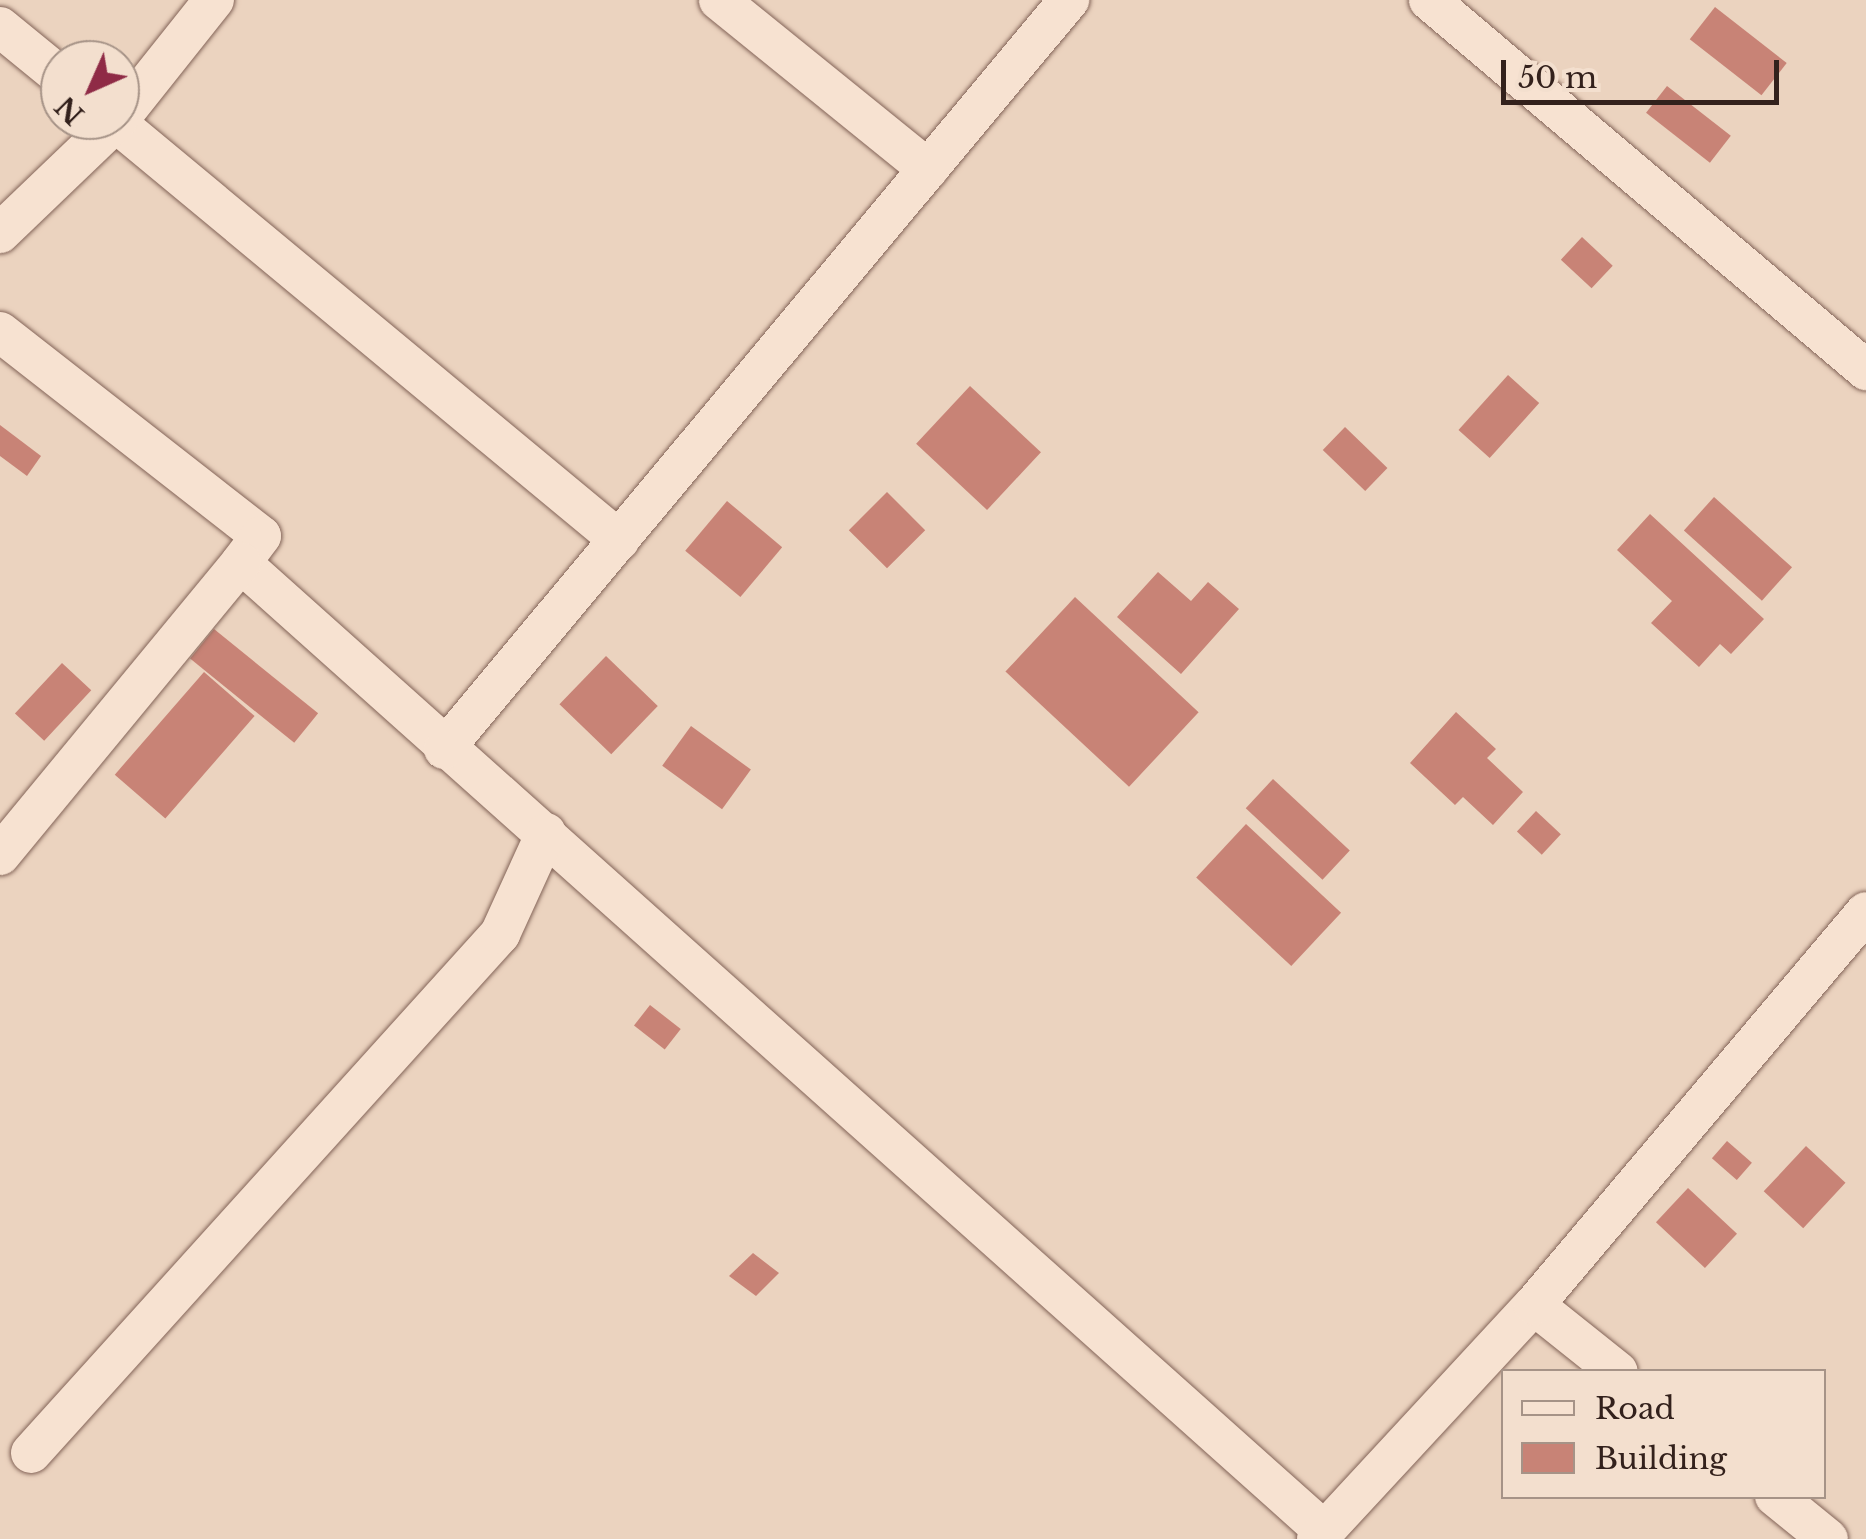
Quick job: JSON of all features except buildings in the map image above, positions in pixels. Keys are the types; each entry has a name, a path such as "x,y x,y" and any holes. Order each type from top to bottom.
{"street":[{"path":"140,92 214,0"},
{"path":"719,0 928,168"},
{"path":"444,749 1068,0"},
{"path":"1429,0 1866,370"},
{"path":"0,26 40,59"},
{"path":"140,139 620,540"},
{"path":"0,233 96,140"},
{"path":"0,332 260,536 0,855"},
{"path":"241,563 1320,1535 1534,1305 1861,927"},
{"path":"31,1453 500,934 546,834"},
{"path":"1534,1305 1614,1369"},
{"path":"1779,1499 1828,1539"}]}
